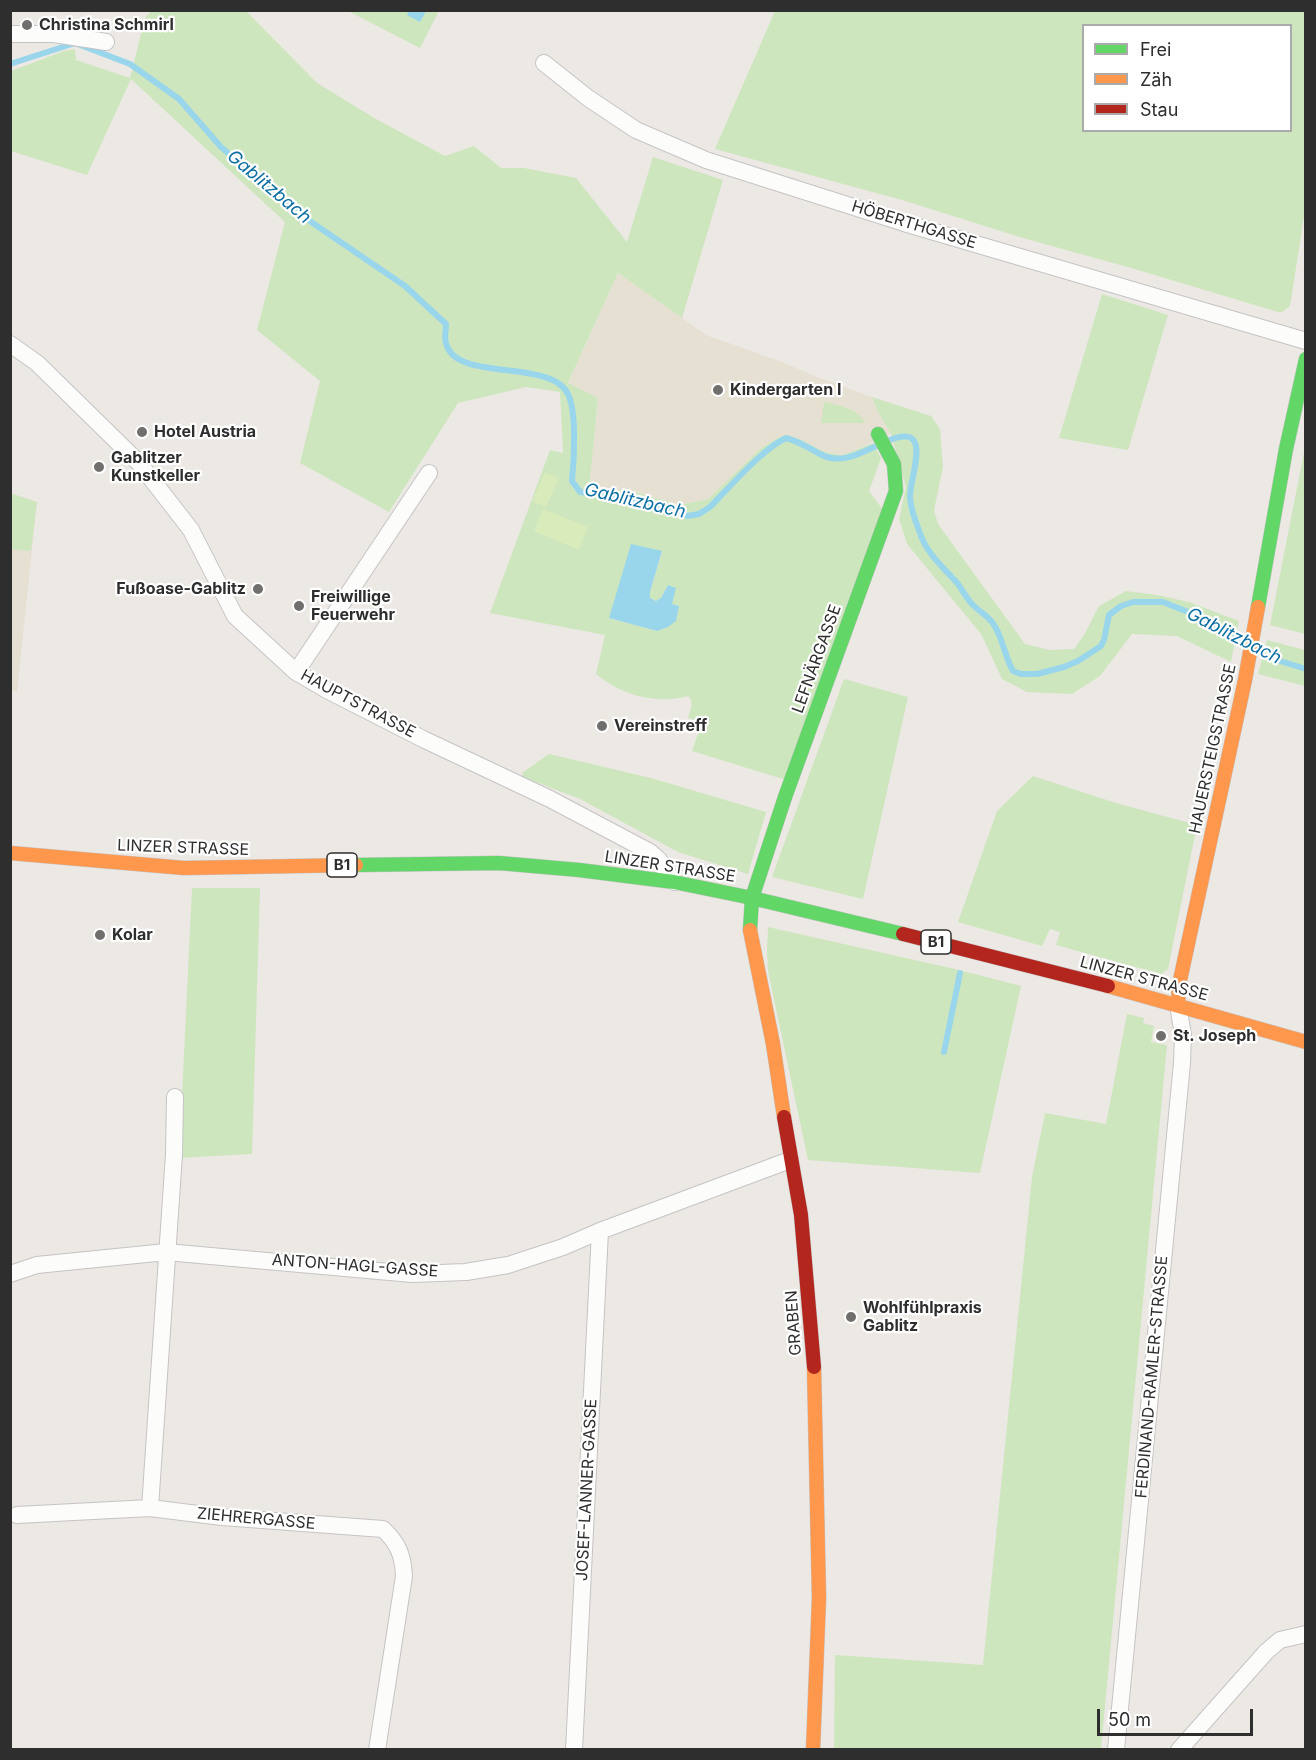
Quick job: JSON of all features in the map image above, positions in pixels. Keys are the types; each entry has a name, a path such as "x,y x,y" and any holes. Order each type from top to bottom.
{"street":[{"path":"10,34 54,34 106,42"},
{"name":"HÖBERTHGASSE","path":"544,63 588,98 636,130 706,160 904,222 1305,341"},
{"name":"HAUPTSTRASSE","path":"10,344 37,363 139,463 191,530 235,616 296,672 423,739 550,799 650,852 659,860 674,882"},
{"name":"HAUERSTEIGSTRASSE","path":"1178,1005 1179,985 1254,636 1286,449 1305,359"},
{"name":"LEFNÄRGASSE","path":"752,898 785,797 896,490 894,464 878,434"},
{"path":"296,672 429,473"},
{"name":"LINZER STRASSE","path":"10,853 184,868 499,863 674,882 752,898 978,952 1178,1005 1305,1042"},
{"name":"GRABEN","path":"752,898 750,930 773,1044 790,1160 801,1215 813,1345 819,1598 813,1749"},
{"name":"FERDINAND-RAMLER-STRASSE","path":"1116,1749 1182,1063 1183,1035 1178,1005"},
{"path":"150,1508 174,1154 175,1096"},
{"name":"ANTON-HAGL-GASSE","path":"10,1274 37,1265 166,1252 412,1274 466,1272 508,1265 563,1247 790,1160"},
{"name":"JOSEF-LANNER-GASSE","path":"574,1749 600,1231"},
{"name":"ZIEHRERGASSE","path":"17,1515 150,1508 222,1517 383,1529 395,1541 404,1558 404,1576 377,1749"},
{"path":"1179,1749 1266,1652 1280,1641 1305,1634"}],"shaded area":[{"name":"Kindergarten I","path":"618,273 706,335 872,397 891,434 844,455 825,452 800,439 785,435 760,449 708,499 680,505 638,493 599,493 590,480 598,398 568,384"},
{"path":"10,493 37,502 17,692 10,690"}],"green space":[{"path":"245,10 317,83 376,119 445,156 474,146 501,168 524,168 576,178 627,242 653,157 723,180 682,318 618,273 568,383 598,398 590,480 599,493 638,493 680,505 708,499 760,449 785,435 800,439 825,452 843,455 873,443 881,458 869,491 883,510 786,780 692,751 702,722 688,718 692,703 688,696 651,699 616,688 596,674 605,635 490,613 550,450 563,453 560,392 526,387 458,403 389,512 300,463 320,381 257,330 285,222 131,79 87,175 11,151 11,71 75,49 76,60 130,78 145,18 151,11","holes":["662,552 650,598 656,601 661,598 668,585 672,604 679,606 657,631 609,618"]},
{"path":"348,11 439,11 420,48"},
{"path":"775,11 1305,11 1305,210 1290,306 1282,312 1023,238 902,200 715,149"},
{"path":"1102,294 1168,315 1128,450 1059,438"},
{"path":"872,397 931,416 940,429 943,467 934,510 938,524 1025,644 1049,650 1074,649 1099,606 1126,591 1189,602 1239,621 1231,662 1177,636 1132,634 1100,676 1072,694 1027,692 1002,679 981,634 907,544 899,519 906,487 891,434"},
{"path":"824,402 843,406 853,411 866,423 821,423"},
{"path":"1305,447 1305,634 1270,625"},
{"path":"545,472 559,478 546,507 532,501"},
{"path":"10,493 37,502 31,551 11,549"},
{"path":"543,509 588,527 579,550 534,531"},
{"path":"1267,640 1305,650 1305,686 1258,674"},
{"path":"844,679 908,697 863,899 772,877"},
{"path":"549,754 651,778 766,812 748,874 678,852 580,799 523,777 522,773"},
{"path":"1033,776 1116,803 1197,825 1168,969 1161,974 1056,945 1060,932 1050,929 1042,946 958,922 997,811"},
{"path":"192,888 260,888 252,1154 179,1158"},
{"path":"768,927 1021,986 980,1173 808,1160 768,971"},
{"path":"1127,1014 1144,1018 1143,1023 1154,1026 1151,1042 1167,1045 1101,1749 834,1749 835,1655 983,1665 1032,1177 1045,1113 1106,1124"}],"water":[{"path":"409,10 426,11 420,22 407,15"},
{"path":"631,544 662,551 650,598 656,601 661,598 668,585 676,588 672,604 679,606 676,621 668,627 657,631 609,618"}],"waterway":[{"name":"Gablitzbach","path":"10,64 75,43 130,64 179,99 221,147 298,213 405,286 446,324 445,341 453,355 466,363 543,376 558,383 568,394 571,402 574,437 572,481 580,492 627,498 688,516 699,514 710,507 756,460 786,438 827,457 835,458 849,457 878,445"},
{"name":"Gablitzbach","path":"887,441 902,437 911,438 916,444 917,454 910,498 923,540 931,554 970,601 992,622 1013,671 1021,674 1037,674 1078,661 1101,646 1109,615 1121,606 1133,602 1163,602 1208,620 1246,645"},
{"name":"Gablitzbach","path":"1255,650 1264,656 1306,669"},
{"path":"944,1052 960,973"}],"traffic: fast":[{"path":"1258,607 1286,449 1306,359"},
{"path":"750,930 752,898 785,797 896,491 894,464 878,434"},
{"path":"356,865 499,863 579,870 674,882 903,934"}],"traffic: slow":[{"path":"1178,1005 1179,985 1245,680 1258,607"},
{"path":"10,853 184,868 356,865"},
{"path":"750,930 773,1044 784,1117"},
{"path":"1108,986 1306,1042"},
{"path":"813,1750 819,1598 814,1367"}],"traffic: jam":[{"path":"903,934 1108,986"},
{"path":"784,1117 801,1215 814,1367"}],"place":[{"name":"Christina Schmirl","path":"27,25"},
{"name":"Kindergarten I","path":"718,390"},
{"name":"Hotel Austria","path":"142,432"},
{"name":"Gablitzer Kunstkeller","path":"99,467"},
{"name":"Fußoase-Gablitz","path":"258,589"},
{"name":"Freiwillige Feuerwehr","path":"299,606"},
{"name":"Vereinstreff","path":"602,726"},
{"name":"Kolar","path":"100,935"},
{"name":"St. Joseph","path":"1161,1036"},
{"name":"Wohlfühlpraxis Gablitz","path":"851,1317"}]}
